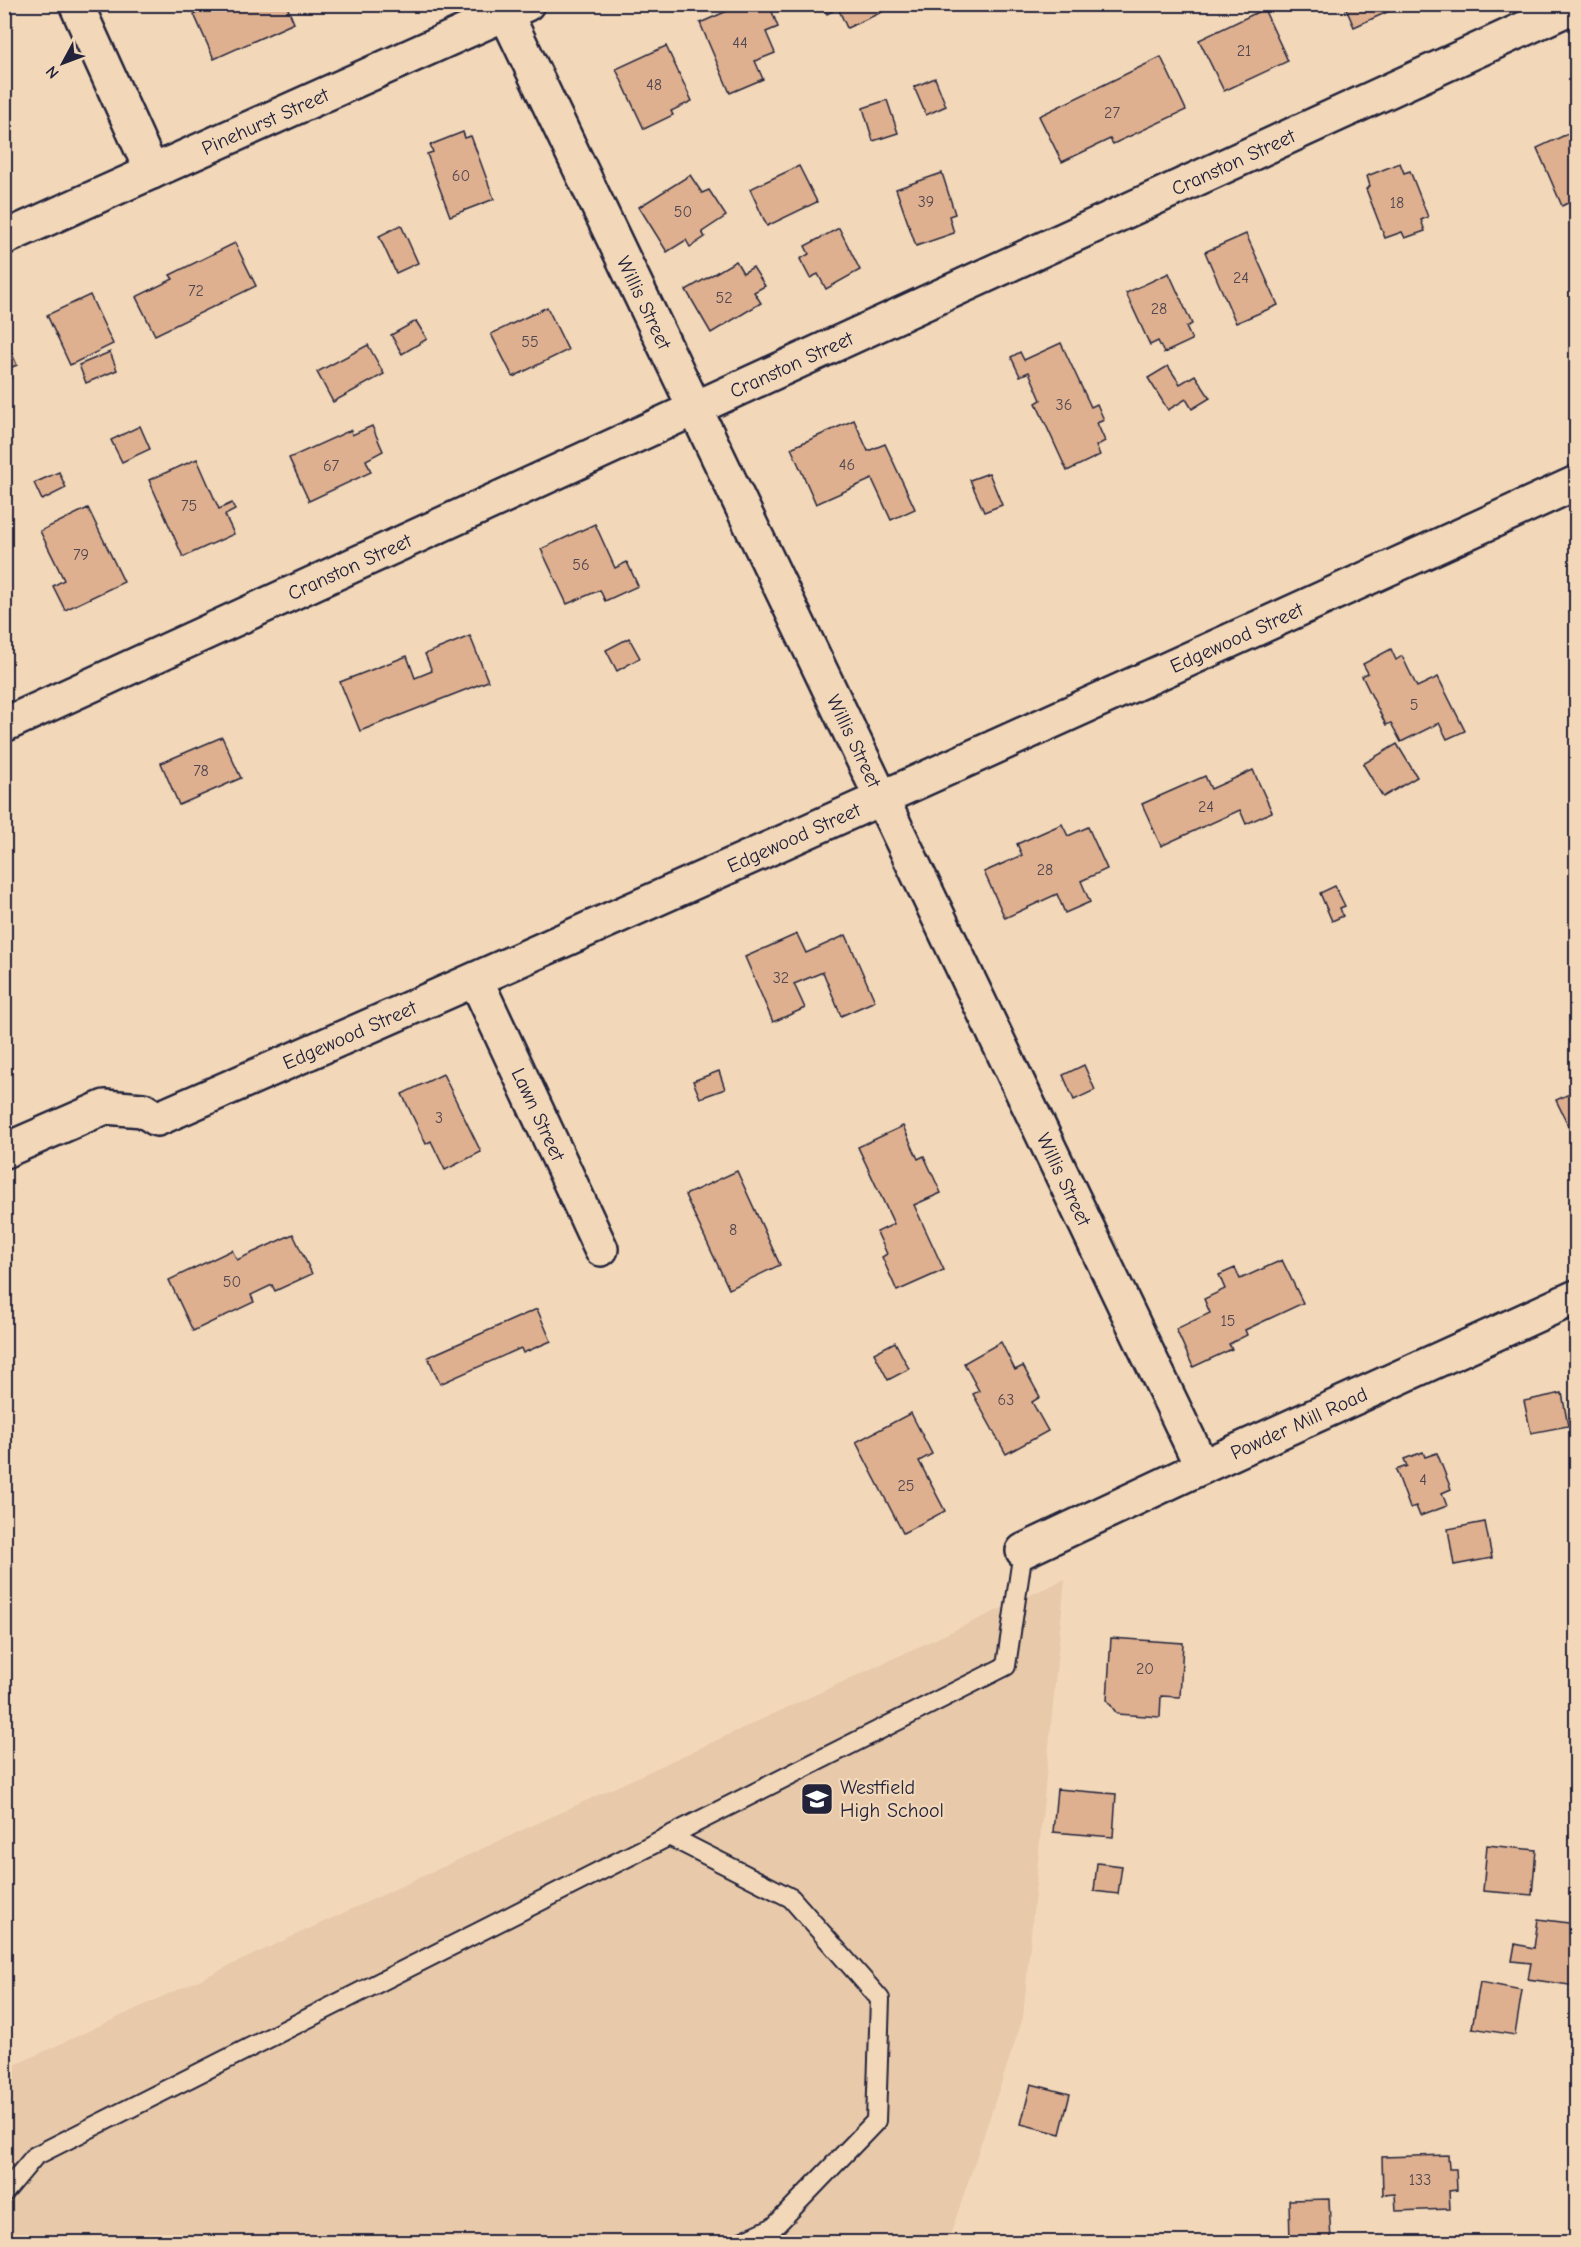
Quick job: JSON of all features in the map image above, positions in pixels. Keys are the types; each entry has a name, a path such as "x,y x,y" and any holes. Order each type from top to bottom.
{"street":[{"path":"76,4 152,172"},
{"name":"Cranston Street","path":"4,725 1576,5"},
{"name":"Pinehurst Street","path":"4,238 517,9"},
{"name":"Willis Street","path":"517,9 694,408 1202,1467"},
{"name":"Edgewood Street","path":"4,1151 105,1107 143,1110 157,1119 882,799 1576,483"},
{"name":"Lawn Street","path":"476,980 601,1249"},
{"name":"Powder Mill Road","path":"1023,1551 1576,1297"}],"lane":[{"path":"4,2193 35,2156 1006,1666 1023,1551"},
{"path":"669,1836 791,1898 880,1999 876,2121 774,2227 741,2242"}],"shaded area":[{"name":"Westfield High School","path":"1065,1579 1023,2018 948,2242 5,2242 4,2070"}],"building":[{"path":"215,4 286,4 294,23 214,59 194,14"},
{"path":"743,4 769,4 778,27 766,32 775,53 755,61 763,79 730,93 700,23"},
{"path":"823,4 889,4 891,8 847,28 838,8 827,14"},
{"path":"1344,4 1405,4 1354,27"},
{"path":"1264,9 1288,61 1224,91 1199,40"},
{"path":"666,46 692,101 671,111 673,115 644,129 616,69"},
{"path":"1161,57 1186,110 1113,144 1110,139 1062,162 1039,116"},
{"path":"935,78 946,106 926,115 914,87"},
{"path":"887,100 898,133 873,141 863,108"},
{"path":"1576,130 1576,199 1562,206 1537,148"},
{"path":"463,132 465,138 471,136 494,199 450,216 427,154 433,152 430,145"},
{"path":"1400,163 1404,173 1410,171 1428,217 1421,220 1425,231 1405,238 1402,232 1385,238 1366,189 1370,186 1367,176"},
{"path":"799,166 817,202 767,226 750,189"},
{"path":"942,173 955,214 949,216 954,233 916,246 896,189"},
{"path":"690,175 702,193 709,190 726,216 702,232 705,237 690,247 686,240 667,252 639,207"},
{"path":"401,225 418,263 396,273 379,236"},
{"path":"839,228 860,270 826,289 818,274 810,278 800,259 809,254 805,246"},
{"path":"1246,234 1278,305 1236,323 1205,252"},
{"path":"235,243 256,286 155,335 136,297 173,279 170,275"},
{"path":"736,261 743,273 753,267 765,286 754,292 761,303 711,333 686,290"},
{"path":"1169,273 1192,324 1186,327 1192,340 1164,353 1158,341 1150,345 1126,293"},
{"path":"90,295 113,344 70,365 47,315"},
{"path":"547,307 568,350 513,377 491,334"},
{"path":"416,321 427,339 402,354 391,335"},
{"path":"1061,343 1091,407 1097,404 1104,420 1097,423 1105,441 1096,446 1100,455 1067,471 1036,403 1041,400 1029,372 1020,376 1011,357 1020,352 1024,360"},
{"path":"8,345 17,365 7,369 11,378 4,381 4,347"},
{"path":"368,345 384,374 333,402 317,372"},
{"path":"110,352 117,370 86,383 79,365"},
{"path":"1168,366 1180,384 1195,375 1210,398 1192,409 1186,399 1168,410 1148,378"},
{"path":"854,420 868,451 885,444 915,509 891,520 872,479 816,504 791,448"},
{"path":"140,426 150,449 122,462 111,440"},
{"path":"372,426 383,451 366,460 371,472 309,501 289,458 351,430 352,435"},
{"path":"197,459 219,509 232,503 235,510 225,515 234,534 183,557 149,480"},
{"path":"59,472 66,488 42,500 34,483"},
{"path":"989,473 1002,505 984,512 970,480"},
{"path":"88,508 124,582 65,610 53,586 64,580 40,531"},
{"path":"595,524 615,568 627,562 638,586 605,601 600,590 567,604 541,549"},
{"path":"470,636 488,681 360,731 340,682 407,656 415,678 432,671 425,654"},
{"path":"629,638 640,658 617,671 606,650"},
{"path":"1391,649 1396,660 1402,656 1417,687 1438,677 1465,731 1447,739 1439,723 1401,742 1391,723 1386,725 1362,676 1368,673 1363,664"},
{"path":"222,737 241,778 179,805 161,763"},
{"path":"1397,744 1417,777 1383,797 1363,764"},
{"path":"1253,770 1272,812 1246,824 1240,810 1161,846 1142,804 1205,776 1211,789"},
{"path":"1062,824 1068,836 1088,827 1107,869 1081,881 1090,902 1065,913 1057,894 1005,918 984,872 1022,855 1017,844"},
{"path":"1335,886 1345,906 1340,908 1343,916 1332,921 1320,893"},
{"path":"797,934 806,953 846,935 875,1001 841,1016 823,972 794,984 805,1008 773,1022 745,957"},
{"path":"1084,1065 1095,1090 1074,1100 1063,1075"},
{"path":"719,1071 725,1089 700,1098 693,1081"},
{"path":"443,1074 481,1152 445,1170 431,1141 426,1144 402,1094"},
{"path":"1576,1091 1576,1141 1556,1100"},
{"path":"903,1126 918,1159 924,1156 941,1193 914,1205 944,1270 897,1291 882,1257 887,1254 877,1232 894,1224 858,1147"},
{"path":"737,1171 780,1265 729,1289 685,1195"},
{"path":"293,1234 312,1274 275,1291 272,1285 251,1295 254,1302 193,1331 169,1280 232,1250 237,1260"},
{"path":"1282,1260 1303,1303 1245,1330 1247,1335 1229,1344 1232,1349 1193,1367 1176,1329 1210,1313 1204,1299 1225,1289 1219,1275 1235,1268 1240,1279"},
{"path":"537,1309 551,1341 523,1353 521,1348 440,1384 428,1357"},
{"path":"895,1342 909,1369 888,1380 874,1353"},
{"path":"1001,1342 1015,1370 1023,1366 1040,1397 1032,1402 1048,1431 1006,1454 973,1394 979,1391 964,1363"},
{"path":"1562,1393 1568,1426 1531,1433 1524,1401"},
{"path":"911,1413 932,1454 919,1461 945,1511 903,1533 856,1442"},
{"path":"1423,1452 1425,1457 1437,1453 1451,1489 1442,1493 1447,1506 1420,1516 1416,1506 1410,1508 1396,1470 1407,1466 1404,1459"},
{"path":"1485,1522 1492,1558 1454,1565 1448,1529"},
{"path":"1111,1638 1183,1643 1180,1697 1161,1696 1160,1717 1117,1714 1107,1700"},
{"path":"1576,1785 1576,1810 1572,1809"},
{"path":"1057,1789 1116,1794 1113,1837 1053,1832"},
{"path":"1487,1845 1536,1850 1532,1895 1483,1891"},
{"path":"1097,1863 1122,1866 1118,1894 1094,1891"},
{"path":"1538,1919 1576,1924 1574,1942 1576,1942 1576,1986 1528,1979 1531,1963 1512,1961 1515,1944 1534,1948"},
{"path":"1480,1982 1522,1990 1515,2035 1472,2028"},
{"path":"1031,2084 1070,2094 1060,2134 1021,2124"},
{"path":"1448,2155 1449,2169 1456,2169 1457,2190 1449,2191 1450,2209 1396,2211 1395,2194 1383,2195 1382,2157"},
{"path":"1329,2199 1331,2242 1290,2242 1289,2200"}],"place":[{"name":"Westfield High School","path":"817,1799"}]}
